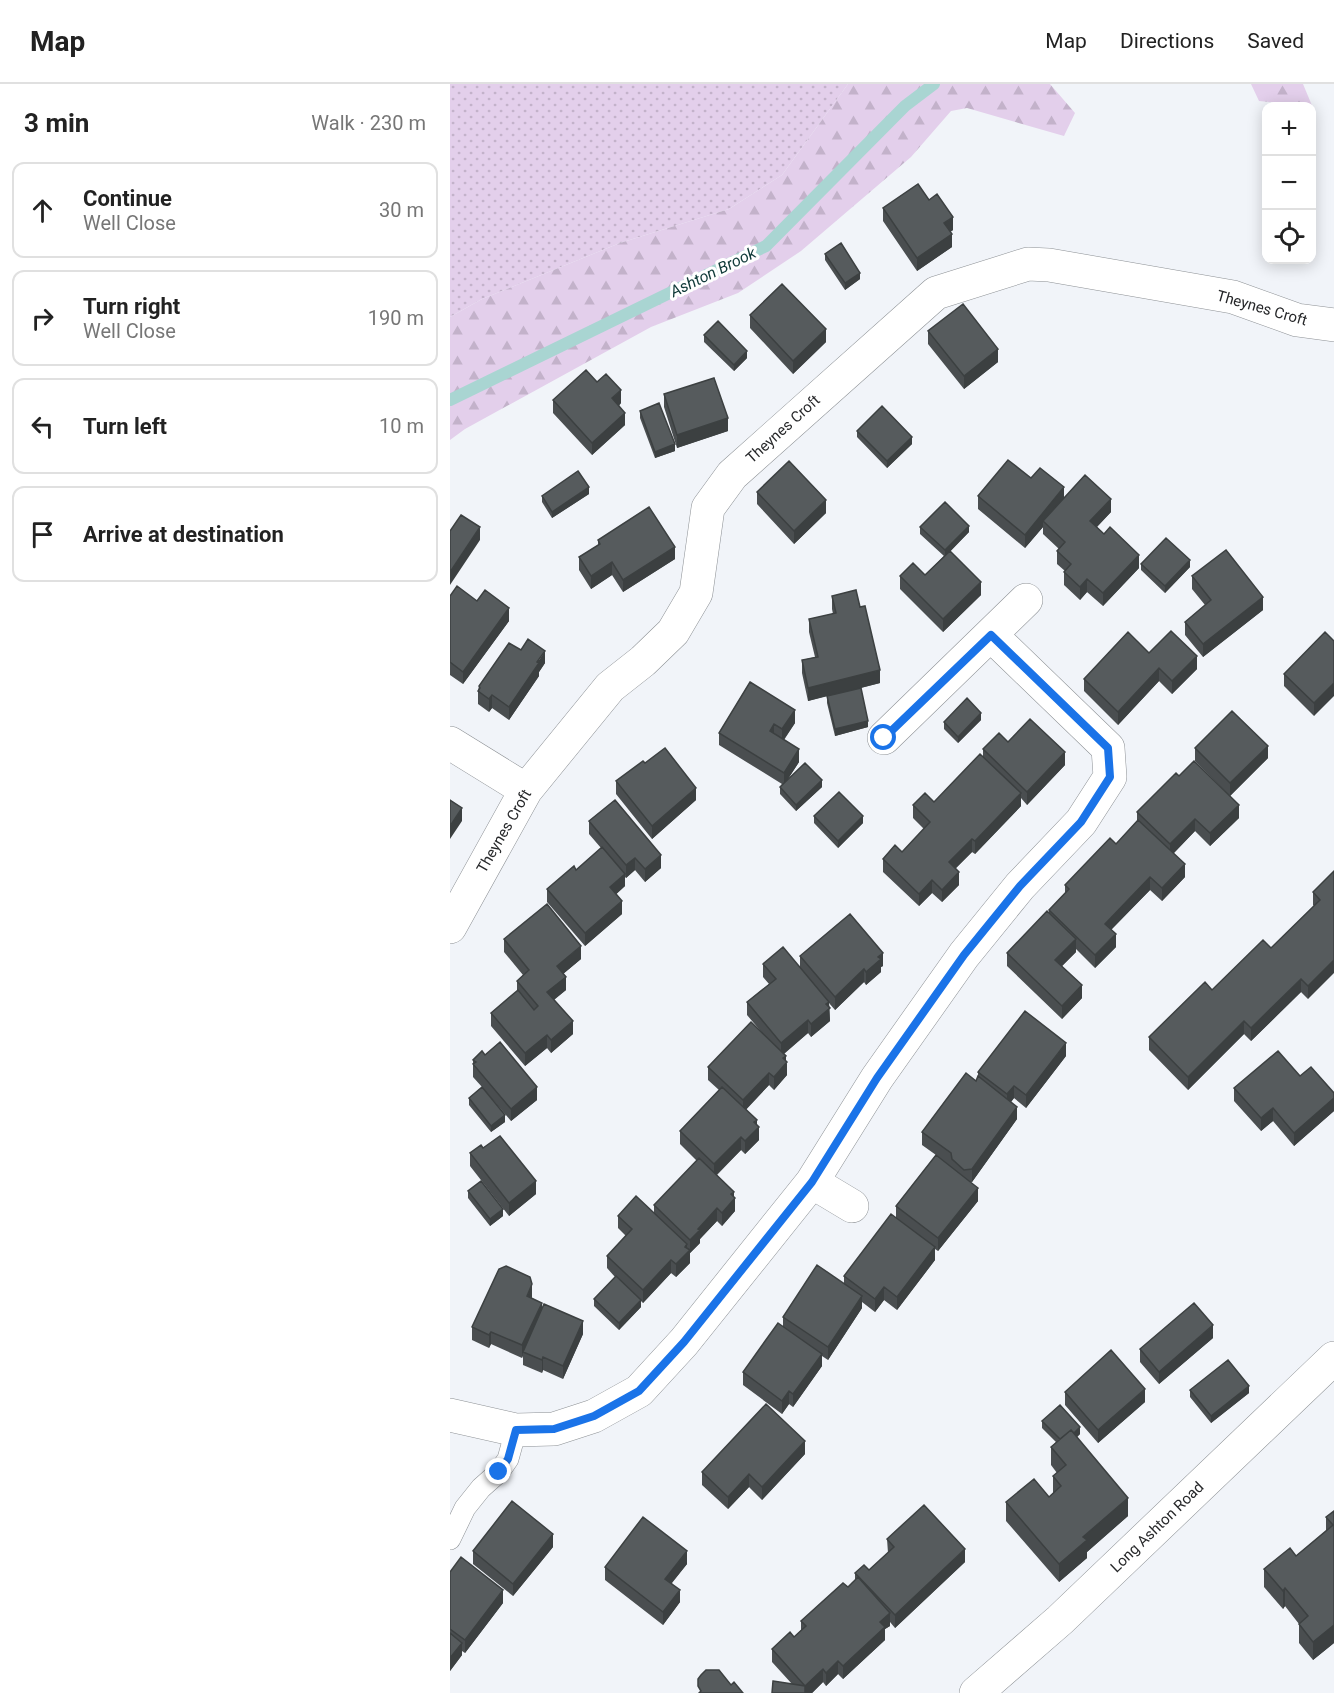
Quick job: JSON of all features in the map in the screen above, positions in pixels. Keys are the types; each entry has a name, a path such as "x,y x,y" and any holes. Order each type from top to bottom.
{"street":[{"name":"Theynes Croft","path":"450,927 526,790 610,687 643,661 673,632 696,593 708,508 732,475 936,293 1028,264 1049,264 1233,297 1297,320 1334,325"},
{"path":"884,738 1026,600"},
{"path":"450,1415 516,1430 554,1429 594,1416 639,1391 684,1342 812,1182 877,1078 964,955 1020,886 1081,822 1110,777 1108,748 991,635"},
{"path":"450,743 526,790"},
{"path":"812,1182 852,1206"},
{"name":"Long Ashton Road","path":"976,1693 1068,1612 1334,1358"}],"lane":[{"path":"450,1539 465,1508 481,1488 499,1472 508,1459 516,1430"}],"green space":[{"path":"450,84 848,84 782,175 729,209 620,243 482,299 450,317"},
{"path":"848,84 1050,84 1075,113 1064,136 967,108 951,111 911,157 801,251 738,293 651,327 465,429 450,440 450,317 482,299 620,243 729,209 782,175"},
{"path":"1251,84 1303,84 1310,102 1270,102 1259,101"}],"building":[{"path":"918,184 929,200 937,194 953,217 944,223 952,234 917,258 883,208"},
{"path":"841,243 860,273 845,283 825,254"},
{"path":"782,284 826,329 793,361 750,315"},
{"path":"963,304 998,349 964,376 928,331"},
{"path":"718,321 747,351 734,365 704,335"},
{"path":"586,370 597,382 606,374 621,390 612,398 625,413 592,443 553,400"},
{"path":"714,378 728,418 677,435 664,394"},
{"path":"659,403 675,444 655,452 640,411"},
{"path":"882,406 912,437 887,461 857,431"},
{"path":"1008,460 1031,478 1040,468 1064,487 1025,535 978,496"},
{"path":"789,461 826,500 794,531 757,492"},
{"path":"578,471 589,487 552,512 542,496"},
{"path":"1085,475 1111,499 1090,521 1104,534 1110,527 1139,555 1103,593 1087,579 1080,587 1064,572 1071,564 1057,551 1065,542 1043,521"},
{"path":"945,502 969,526 945,550 920,527"},
{"path":"649,507 675,547 623,580 612,562 591,576 579,557 600,544 598,540"},
{"path":"461,515 480,527 450,572 450,531"},
{"path":"1166,538 1190,560 1165,586 1141,564"},
{"path":"1226,550 1263,597 1203,644 1185,622 1211,600 1192,576"},
{"path":"950,551 981,582 943,619 900,576 913,563 925,575"},
{"path":"457,586 477,601 485,590 509,608 463,672 450,662 450,596"},
{"path":"856,590 860,607 865,606 880,670 808,688 802,660 818,657 809,619 836,613 832,596"},
{"path":"1171,631 1197,656 1172,681 1159,668 1118,712 1084,679 1128,632 1149,653"},
{"path":"1325,632 1334,641 1334,683 1314,703 1284,674"},
{"path":"528,639 545,651 509,707 492,695 489,699 478,691 479,686 509,643 521,650"},
{"path":"750,682 795,710 782,729 774,724 770,731 799,749 784,773 719,733"},
{"path":"861,688 868,721 835,729 827,696"},
{"path":"967,698 981,713 958,737 944,722"},
{"path":"1232,711 1268,746 1230,783 1195,748"},
{"path":"1030,719 1065,752 1027,792 983,749 999,733 1008,742"},
{"path":"665,748 696,788 652,826 616,781"},
{"path":"980,754 1021,793 975,841 972,839 949,862 959,872 942,890 932,880 919,894 883,859 895,845 902,852 930,822 913,805 925,793 934,802"},
{"path":"1194,761 1239,805 1210,833 1195,819 1170,844 1137,812 1176,773 1179,776"},
{"path":"805,763 822,780 796,805 780,787"},
{"path":"839,792 863,816 838,841 814,816"},
{"path":"450,800 462,808 450,826"},
{"path":"615,800 661,855 645,869 635,858 626,865 589,821"},
{"path":"1138,820 1185,864 1162,888 1150,877 1105,924 1116,934 1095,955 1049,910 1069,889 1065,885 1110,838 1116,844"},
{"path":"602,847 625,874 610,887 622,901 585,933 547,889 574,866 576,870"},
{"path":"1334,871 1334,960 1308,986 1301,979 1251,1028 1244,1021 1188,1077 1149,1037 1205,982 1212,990 1263,940 1271,948 1320,900 1313,892"},
{"path":"547,904 581,946 557,966 566,977 547,992 573,1021 551,1040 547,1035 525,1053 491,1013 518,990 534,1010 538,1006 517,981 529,970 504,939"},
{"path":"1047,911 1076,939 1055,960 1082,985 1062,1006 1007,953"},
{"path":"850,914 883,953 878,957 881,959 866,972 864,969 835,997 800,956"},
{"path":"783,947 829,1002 826,1004 830,1008 811,1024 808,1020 781,1043 747,1002 776,979 763,964"},
{"path":"1025,1011 1066,1043 1026,1095 1014,1086 1007,1094 978,1072"},
{"path":"751,1022 786,1056 783,1058 787,1062 774,1077 769,1073 743,1100 708,1067"},
{"path":"500,1042 537,1087 511,1109 473,1064 476,1062 473,1060 482,1051 485,1055"},
{"path":"1278,1051 1300,1076 1311,1067 1334,1093 1334,1098 1294,1133 1273,1108 1261,1118 1234,1088"},
{"path":"966,1073 976,1081 978,1076 1017,1107 972,1169 964,1170 952,1159 951,1153 922,1132"},
{"path":"482,1087 505,1115 491,1126 469,1098"},
{"path":"722,1087 757,1120 754,1122 759,1127 745,1141 741,1137 714,1164 680,1131"},
{"path":"500,1136 536,1181 509,1203 470,1153 481,1145 483,1148"},
{"path":"936,1155 978,1188 938,1238 896,1206"},
{"path":"699,1158 734,1192 731,1194 735,1198 722,1213 717,1208 690,1240 654,1205"},
{"path":"481,1181 503,1209 490,1219 468,1191"},
{"path":"636,1196 687,1244 685,1247 690,1250 676,1264 671,1260 643,1290 607,1256 632,1229 618,1216"},
{"path":"891,1214 935,1247 897,1297 884,1287 875,1299 844,1276"},
{"path":"817,1265 862,1296 828,1347 783,1317"},
{"path":"506,1266 530,1277 532,1284 527,1296 542,1303 522,1345 472,1327 499,1269"},
{"path":"616,1276 641,1300 619,1323 594,1299"},
{"path":"1194,1303 1213,1325 1159,1372 1140,1349"},
{"path":"544,1304 583,1321 563,1366 543,1357 542,1360 523,1352"},
{"path":"778,1323 822,1354 793,1394 789,1391 782,1401 743,1372"},
{"path":"1111,1350 1145,1389 1098,1430 1065,1392"},
{"path":"1228,1360 1249,1386 1211,1416 1190,1390"},
{"path":"766,1404 805,1441 762,1487 749,1474 728,1497 702,1472"},
{"path":"1060,1405 1080,1427 1074,1433 1071,1430 1060,1439 1042,1421"},
{"path":"1071,1430 1128,1498 1083,1537 1087,1540 1059,1564 1006,1502 1034,1479 1049,1497 1061,1486 1053,1476 1066,1465 1051,1447"},
{"path":"512,1501 553,1534 513,1584 473,1551"},
{"path":"924,1505 965,1549 895,1615 855,1573 864,1565 869,1570 894,1547 887,1539"},
{"path":"1334,1511 1334,1625 1313,1642 1299,1624 1308,1616 1285,1588 1283,1591 1264,1569 1290,1548 1296,1556 1333,1525 1326,1517"},
{"path":"643,1517 687,1551 665,1579 680,1590 663,1612 605,1567"},
{"path":"461,1557 503,1590 465,1640 450,1629 450,1572"},
{"path":"858,1577 890,1613 880,1622 885,1627 843,1666 838,1661 826,1673 823,1669 805,1686 772,1649 790,1632 794,1637 806,1626 801,1621 843,1583 848,1587"},
{"path":"450,1633 462,1643 450,1658"},
{"path":"706,1670 719,1670 731,1685 734,1682 743,1693 699,1693 701,1691 698,1679"},
{"path":"773,1681 805,1686 805,1693 772,1693"}],"waterway":[{"name":"Ashton Brook","path":"450,400 766,246 905,106 934,84"}],"route":[{"path":"499,1472 508,1459 516,1430 554,1429 594,1416 639,1391 684,1342 812,1182 877,1078 964,955 1020,886 1081,822 1110,777 1108,748 991,635 884,738"}]}
